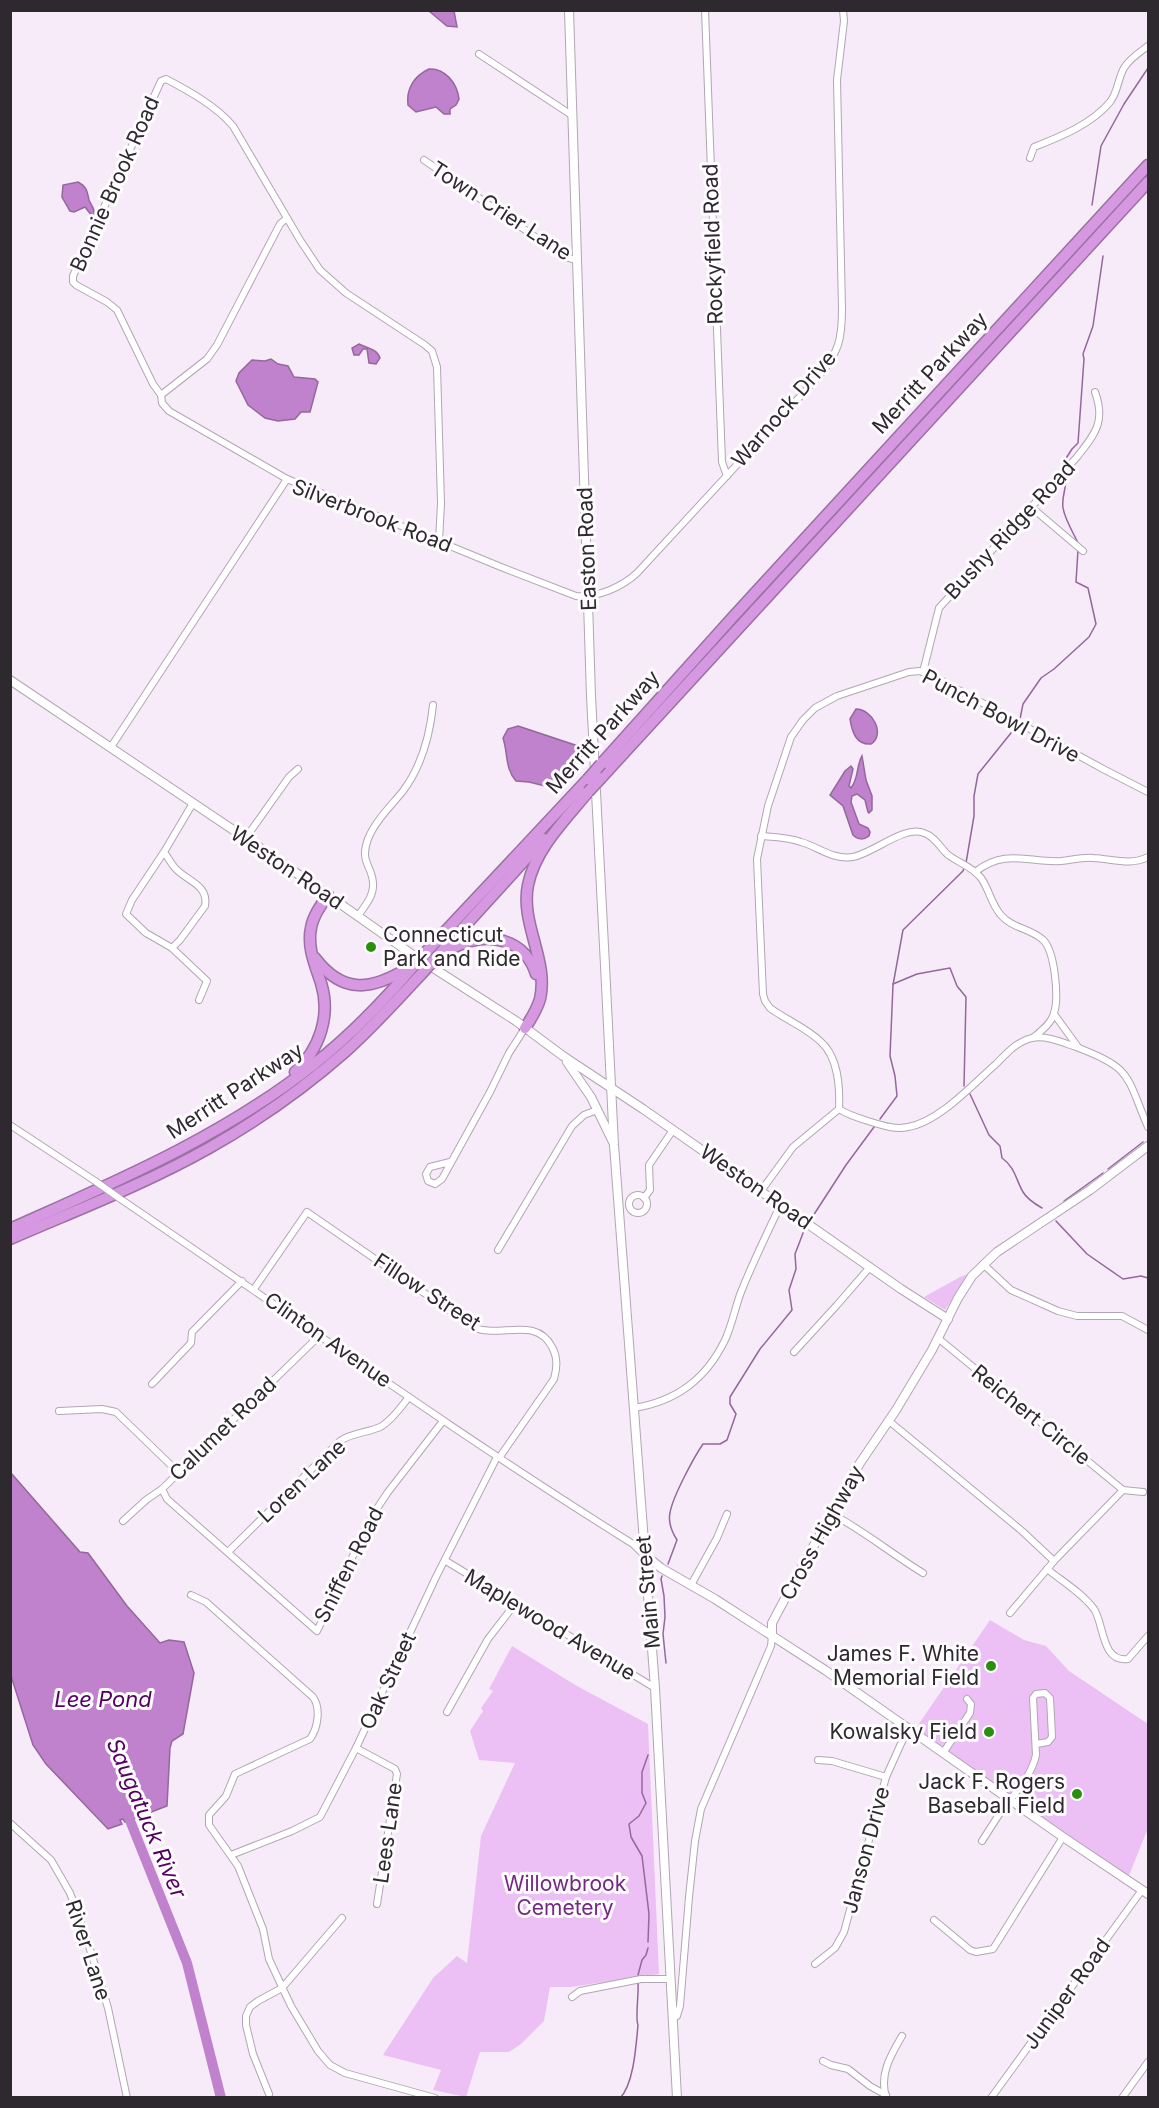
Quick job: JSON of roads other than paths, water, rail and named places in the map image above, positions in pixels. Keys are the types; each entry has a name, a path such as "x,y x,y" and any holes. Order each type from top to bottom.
{"highway":[{"name":"Merritt Parkway","path":"10,1239 162,1172 206,1150 248,1124 316,1076 347,1050 388,1010 429,957 732,618 1149,165"},
{"name":"Merritt Parkway","path":"429,957 588,792 1149,182"},
{"path":"525,1028 536,1008 541,990 540,970 528,916 528,886 532,869 539,856 588,792"},
{"path":"230,1122 293,1074 314,1050 325,1011 322,988 310,943 312,924 328,895"},
{"path":"429,957 467,940 489,938 506,941 529,957 535,968 541,990"},
{"path":"312,953 333,978 355,985 383,981 421,967"},
{"name":"Merritt Parkway","path":"10,1229 147,1167 230,1122 290,1083 330,1052 421,967"}],"main road":[{"name":"Easton Road","path":"569,10 588,596 611,1088"},
{"name":"Weston Road","path":"10,680 525,1028 948,1319"},
{"name":"Weston Road","path":"563,1056 585,1088 614,1145"},
{"name":"Main Street","path":"611,1088 656,1688 677,2097"},
{"name":"Cross Highway","path":"772,1636 772,1623 860,1463 889,1421 939,1339 964,1288 983,1264 1011,1241 1090,1190 1149,1146"},
{"path":"645,1555 661,1568 825,1670 1145,1892"}],"street":[{"name":"Rockyfield Road","path":"705,10 720,435 722,462 727,476"},
{"name":"Warnock Drive","path":"588,596 615,588 632,578 834,357 841,340 837,74 844,21 843,10"},
{"path":"1030,158 1034,147 1078,129 1104,108 1111,101 1124,68 1130,60 1149,46"},
{"path":"478,54 573,117"},
{"name":"Bonnie Brook Road","path":"287,479 175,416 162,403 161,395 153,384 117,310 73,282 73,276 161,81 166,79 228,120 309,254 330,280 425,345 434,355 441,503 439,542"},
{"name":"Town Crier Lane","path":"426,161 563,256 578,261"},
{"path":"161,395 207,359 217,345 280,224 287,218"},
{"name":"Bushy Ridge Road","path":"923,672 939,608 1077,457 1097,430 1100,415 1095,392"},
{"name":"Silverbrook Road","path":"111,747 287,479 559,590 576,596 588,596"},
{"path":"1030,507 1083,551"},
{"name":"Punch Bowl Drive","path":"839,1109 835,1072 828,1050 812,1034 772,1009 764,998 757,874 761,836 768,806 791,737 803,720 815,708 837,696 904,673 923,672 1149,792"},
{"path":"358,916 374,886 365,857 368,839 405,789 417,768 430,726 433,705"},
{"path":"245,838 289,777 298,769"},
{"path":"193,803 165,852 132,900 126,914 146,933 172,948 207,981 199,1000"},
{"path":"761,836 792,839 804,842 830,855 848,857 866,853 907,833 919,831 929,835 948,855 974,871 983,881 996,909 1003,917 1015,926 1041,938 1049,947 1054,972 1054,1014 1078,1048"},
{"path":"165,852 177,870 202,889 206,900 205,906 172,948"},
{"path":"974,871 994,861 1012,857 1060,861 1091,858 1129,862 1149,857"},
{"path":"761,1191 793,1147 839,1109 864,1120 893,1127 906,1128 918,1125 941,1112 1014,1047 1034,1037 1054,1014"},
{"path":"450,1162 525,1028"},
{"path":"1034,1037 1078,1048 1108,1060 1124,1073 1134,1089 1149,1126"},
{"path":"498,1250 572,1126 584,1115 597,1110"},
{"name":"Clinton Avenue","path":"10,1125 254,1289 444,1421 633,1544 645,1555"},
{"path":"644,1198 650,1190 649,1165 674,1130"},
{"path":"634,1408 650,1406 671,1398 692,1385 711,1364 726,1338 740,1293 781,1204"},
{"name":"Fillow Street","path":"254,1289 307,1212 475,1328 487,1331 527,1329 542,1334 551,1345 555,1356 554,1379 498,1457"},
{"path":"983,1264 1011,1290 1058,1311 1077,1316 1122,1316 1149,1330"},
{"path":"794,1352 870,1267"},
{"path":"152,1383 191,1343 192,1332 242,1281"},
{"name":"Calumet Road","path":"123,1521 162,1489 320,1335"},
{"name":"Reichert Circle","path":"939,1339 1123,1490"},
{"name":"Loren Lane","path":"228,1552 340,1441 361,1431 380,1427 391,1419 409,1397"},
{"path":"59,1411 102,1409 116,1412 178,1472"},
{"name":"Sniffen Road","path":"162,1489 167,1499 317,1631 376,1510 444,1421"},
{"path":"889,1421 1022,1531 1054,1561"},
{"name":"Oak Street","path":"231,1855 292,1832 320,1817 498,1457"},
{"path":"1010,1613 1054,1561 1123,1490 1143,1492"},
{"path":"691,1585 717,1538 727,1514"},
{"path":"832,1514 867,1534 893,1555 923,1572"},
{"name":"Maplewood Avenue","path":"446,1561 656,1688"},
{"path":"1047,1569 1086,1600 1095,1611 1108,1648 1117,1658 1128,1659 1149,1636"},
{"path":"191,1595 206,1602 308,1693 318,1705 314,1732 310,1739 235,1774 226,1796 209,1815 208,1821 231,1855 252,1897 269,1959 282,1988 318,2051 330,2065 345,2073 423,2096 435,2097"},
{"path":"447,1712 488,1639 514,1604"},
{"name":"Cross Highway","path":"672,2019 677,2016 680,2006 700,1809 771,1646 772,1636"},
{"path":"982,1841 1031,1771 1036,1755 1033,1698 1036,1694 1045,1693 1050,1698 1052,1737 1048,1742 1036,1744"},
{"path":"943,1753 970,1713 971,1704 967,1699"},
{"name":"Janson Drive","path":"815,1964 835,1948 844,1932 885,1777 908,1728"},
{"name":"Lees Lane","path":"356,1748 395,1769 398,1774 377,1904"},
{"path":"818,1760 832,1761 885,1777"},
{"name":"River Lane","path":"10,1823 51,1860 70,1893 85,1933 112,2023 127,2097"},
{"path":"934,1920 970,1950 976,1952 993,1949 1063,1837"},
{"name":"Juniper Road","path":"991,2097 1145,1892"},
{"path":"269,2094 253,2054 246,2016 250,2007 282,1988 342,1918"},
{"path":"572,1996 580,1990 641,1979 670,1979"},
{"path":"886,2096 885,2070 902,2036"},
{"path":"823,2061 854,2072 886,2096"},
{"path":"1122,2097 1149,2062"}],"water":[{"path":"429,11 454,11 457,27 447,26"},
{"path":"429,69 445,74 456,87 459,99 450,109 450,114 444,114 436,107 416,112 408,105 408,94 412,84 419,75"},
{"path":"78,182 86,190 94,211 92,216 85,207 74,212 70,211 62,197 63,185"},
{"path":"359,344 377,353 380,358 376,364 369,363 367,349 363,349 359,355 354,355 352,348"},
{"path":"271,359 278,364 288,366 294,377 315,379 318,382 310,412 301,412 295,419 278,421 265,418 248,405 236,381 239,373 252,360"},
{"path":"856,709 867,713 875,723 877,734 871,744 858,740 854,733 850,719"},
{"path":"518,726 581,747 584,751 583,755 549,787 516,781 508,766 503,738 508,729"},
{"path":"862,756 866,780 872,796 872,810 868,812 865,800 857,794 852,796 851,802 859,824 868,828 870,832 869,836 861,839 853,835 843,806 830,795 845,771 851,766 853,769 849,786 851,788"},
{"name":"Lee Pond","path":"11,1473 80,1552 88,1553 127,1606 160,1643 169,1640 184,1642 194,1673 183,1734 172,1741 170,1748 167,1806 125,1822 123,1819 120,1820 122,1824 108,1829 46,1764 33,1745 11,1676"}],"waterway":[{"path":"1092,205 1101,146 1124,104 1148,68"},
{"path":"1063,463 1078,443 1083,354 1093,326 1103,256"},
{"path":"1066,473 1063,508 1079,545"},
{"path":"1020,719 1023,704 1041,678 1089,637 1096,624 1088,588 1076,582 1078,550"},
{"path":"966,863 978,774 1015,728"},
{"path":"880,1119 897,1096 890,1056 893,985 903,930 964,868"},
{"path":"893,984 917,974 950,968 957,986 966,997 964,1086"},
{"path":"970,1094 989,1135 1000,1146 1002,1158 1013,1170 1023,1192 1042,1208"},
{"path":"811,1219 874,1127"},
{"path":"1108,1169 1143,1142"},
{"path":"1064,1201 1103,1173"},
{"path":"1056,1221 1087,1254 1123,1279 1141,1276 1148,1278"},
{"path":"668,1564 677,1540 671,1527 670,1513 684,1478 703,1444 720,1444 727,1440 736,1414 730,1404 730,1397 760,1349 792,1310 789,1290 796,1269 795,1254 805,1228"},
{"path":"662,1576 666,1663"},
{"path":"648,1755 642,1772 642,1793 646,1803 639,1816 629,1824 631,1837 642,1856 649,1914 648,1942"},
{"name":"Saugatuck River","path":"125,1808 187,1963 221,2098"},
{"path":"638,1975 648,1948"},
{"path":"620,2098 625,2092 634,2064 638,2025 638,1983"}],"place":[{"name":"Connecticut Park and Ride","path":"371,947"},
{"name":"James F. White Memorial Field","path":"991,1666"},
{"name":"Kowalsky Field","path":"989,1732"},
{"name":"Jack F. Rogers Baseball Field","path":"1077,1794"}],"park label":[{"name":"Willowbrook Cemetery","path":"565,1896"}]}
